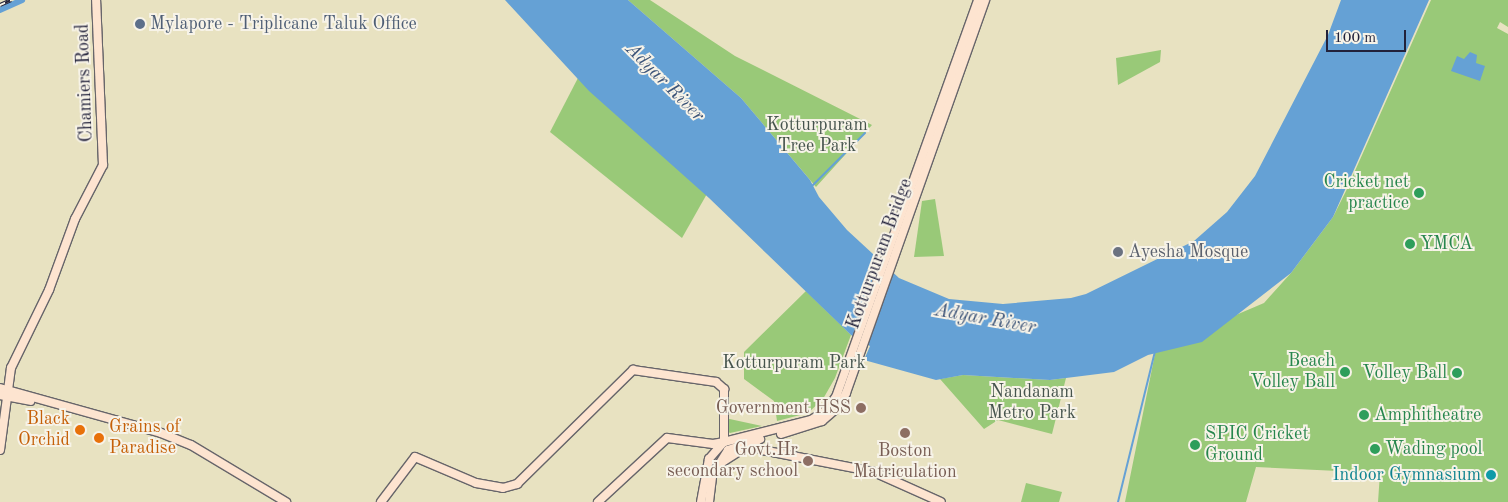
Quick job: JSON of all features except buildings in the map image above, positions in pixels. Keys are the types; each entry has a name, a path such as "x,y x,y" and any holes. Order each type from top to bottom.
{"street":[{"name":"Chamiers Road","path":"3,392 11,368 49,290 75,219 103,165 96,0"},
{"path":"931,146 978,0"},
{"path":"931,146 986,0"},
{"name":"Kotturpuram Bridge","path":"754,440 804,429 826,419 842,401 851,370 931,146"},
{"path":"381,502 415,457 476,484 503,488 517,484 633,370 716,382 724,389 724,442 710,459 702,502"},
{"path":"0,450 3,392"},
{"path":"3,392 169,440 281,502"},
{"path":"3,392 161,433 191,445 286,502"},
{"path":"598,502 667,438 713,444 754,440"},
{"path":"709,502 713,474 724,453 736,444 754,440"},
{"path":"713,502 717,470 723,460 754,440"},
{"path":"754,440 762,450 874,472 941,502"}],"green space":[{"name":"Kotturpuram Tree Park","path":"628,0 650,0 735,56 872,125 816,187 741,98"},
{"name":"YMCA","path":"1431,0 1508,0 1508,27 1500,22 1497,28 1508,34 1508,502 1378,502 1380,473 1256,467 1246,502 1125,502 1156,349 1264,303 1291,273 1333,217"},
{"path":"1161,50 1160,62 1118,85 1116,58"},
{"path":"579,76 708,192 682,238 550,132"},
{"path":"935,199 944,256 914,257 922,201"},
{"name":"Kotturpuram Park","path":"806,291 851,335 835,378 823,399 808,413 777,421 774,401 744,379 744,352"},
{"name":"Nandanam Metro Park","path":"963,375 1050,380 1066,378 1052,434 998,420 984,429 940,379"},
{"path":"725,418 762,426 730,433 724,429"},
{"path":"1026,483 1062,492 1059,502 1021,502"}],"water":[{"name":"Adyar River","path":"505,0 628,0 741,98 810,180 819,197 847,230 899,278 949,299 1003,304 1071,298 1086,294 1194,241 1227,212 1255,176 1328,35 1341,0 1429,0 1333,217 1291,273 1202,342 1148,355 1114,372 1050,380 963,375 936,380 864,360 870,346 851,335 709,198 589,91"},
{"path":"1470,52 1477,55 1476,63 1485,66 1480,81 1451,71 1457,56 1464,59"}],"waterway":[{"path":"0,10 22,0"},
{"path":"812,186 865,133"},
{"path":"1118,502 1155,351"}],"railway":[{"path":"0,5 11,0"}],"place":[{"name":"Mylapore - Triplicane Taluk Office","path":"140,24"},
{"name":"Cricket net practice","path":"1419,193"},
{"name":"YMCA","path":"1410,244"},
{"name":"Ayesha Mosque","path":"1118,252"},
{"name":"Beach Volley Ball","path":"1345,372"},
{"name":"Volley Ball","path":"1457,373"},
{"name":"Government HSS","path":"861,408"},
{"name":"Amphitheatre","path":"1364,415"},
{"name":"Black Orchid","path":"80,430"},
{"name":"Boston Matriculation","path":"905,433"},
{"name":"Grains of Paradise","path":"99,438"},
{"name":"SPIC Cricket Ground","path":"1195,445"},
{"name":"Wading pool","path":"1375,449"},
{"name":"Govt.Hr secondary school","path":"808,461"},
{"name":"Indoor Gymnasium","path":"1491,475"}]}
